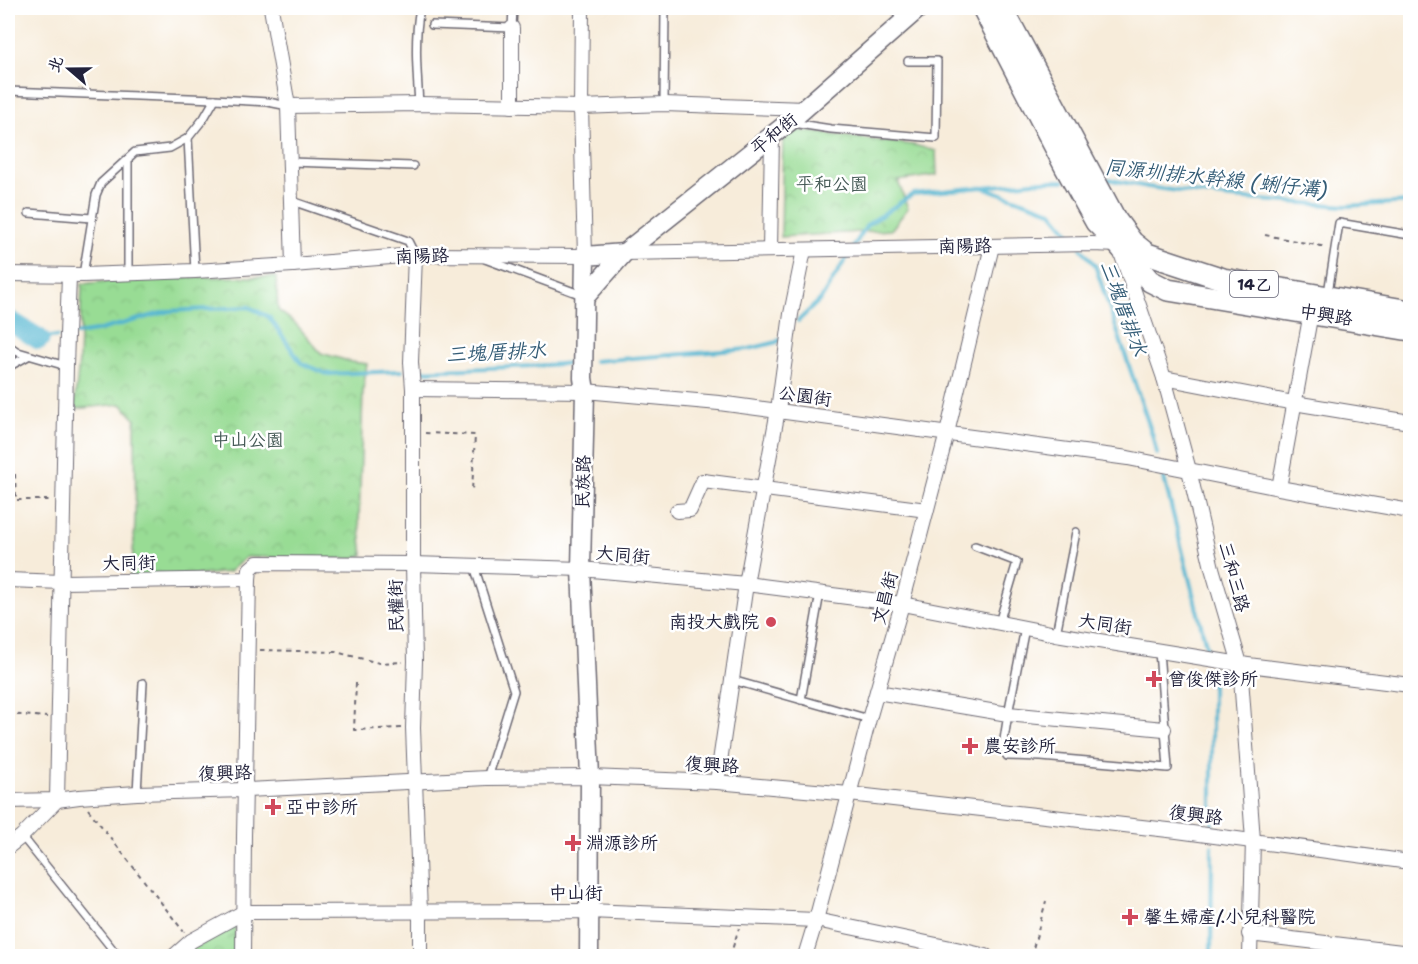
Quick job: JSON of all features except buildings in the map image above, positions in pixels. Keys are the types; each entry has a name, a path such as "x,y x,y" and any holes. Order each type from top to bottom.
{"main road":[{"name":"平和街","path":"586,296 624,253 805,109 898,14 919,8"},
{"name":"中興路","path":"983,8 1084,180 1132,242 1147,254 1222,289"},
{"name":"中興路","path":"1002,8 1084,180 1096,222 1150,281 1168,290 1222,289 1410,311"},
{"name":"南陽路","path":"585,256 624,253"},
{"name":"民族路","path":"585,256 581,569 590,777 589,957"},
{"name":"中興路","path":"1317,300 1410,330"}],"street":[{"path":"271,8 288,106 293,265"},
{"name":"民族路","path":"582,8 581,107 585,256"},
{"path":"512,28 512,106"},
{"path":"288,106 419,104 581,107 664,104 805,109"},
{"path":"770,250 772,136"},
{"name":"三和三路","path":"1115,219 1118,244 1164,378 1190,470 1212,568 1240,664 1253,840 1250,957"},
{"path":"1118,244 1147,254"},
{"name":"南陽路","path":"624,253 1118,244"},
{"name":"文昌街","path":"804,957 903,604 992,246"},
{"path":"717,782 746,584 778,410 791,314 804,250"},
{"name":"南陽路","path":"8,274 76,275 195,271 415,255 585,256"},
{"name":"民權街","path":"415,255 411,362 413,389 413,728 420,957"},
{"path":"8,848 57,800 66,366 76,275"},
{"path":"1280,488 1294,403 1317,300"},
{"path":"1164,378 1410,422"},
{"name":"公園街","path":"413,389 585,391 778,410 1128,458 1410,511"},
{"path":"677,511 690,510 703,481 927,510"},
{"name":"大同街","path":"8,580 62,582 249,579 250,569 257,562 581,569 746,584 903,604 999,624 1159,651 1410,686"},
{"path":"243,957 249,579"},
{"path":"877,692 1008,714 1164,729"},
{"name":"復興路","path":"8,801 57,800 137,793 487,778 590,777 717,782 849,794 1253,840 1410,862"},
{"name":"中山街","path":"174,957 192,941 244,912 588,911 816,920 986,957"},
{"path":"1249,934 1410,953"}],"lane":[{"path":"419,104 417,21 420,8"},
{"path":"432,25 512,28 513,8"},
{"path":"664,104 665,8"},
{"path":"789,122 831,129 936,138 937,61 908,61"},
{"path":"8,91 215,99 268,102 288,106"},
{"path":"76,275 101,183 135,152 170,148 188,138 215,99"},
{"path":"188,138 195,271"},
{"path":"128,159 128,273"},
{"path":"290,162 413,166"},
{"path":"292,201 408,241 415,255"},
{"path":"29,213 92,218"},
{"path":"1317,300 1335,248 1339,223 1410,235"},
{"path":"474,255 586,296"},
{"path":"8,345 28,356 66,366"},
{"path":"8,367 28,356"},
{"path":"1056,634 1076,532"},
{"path":"975,546 1017,562 999,624"},
{"path":"474,566 514,691 487,778"},
{"path":"801,700 820,593"},
{"path":"1025,628 1003,746 1007,756 1168,768 1159,651"},
{"path":"732,680 869,719"},
{"path":"137,793 142,683"},
{"path":"22,836 118,957"}],"path":[{"path":"1264,236 1335,248"},
{"path":"413,432 475,435 472,492"},
{"path":"15,474 16,500"},
{"path":"8,500 63,500"},
{"path":"248,650 336,652 379,663 414,661"},
{"path":"356,683 354,730 413,728"},
{"path":"8,714 59,717"},
{"path":"79,797 192,941"},
{"path":"1031,957 1046,901"},
{"path":"730,957 742,917"}],"green space":[{"name":"平和公園","path":"795,130 914,145 936,151 937,175 898,181 908,208 891,230 781,237 783,133"},
{"name":"中山公園","path":"276,277 278,310 296,324 321,353 367,364 363,391 359,521 363,555 352,559 246,557 229,572 191,576 130,577 135,518 135,419 121,404 74,409 79,361 82,284 139,278"},
{"path":"235,922 235,956 183,956 188,952"}],"waterway":[{"name":"同源圳排水幹線 (蜊仔溝)","path":"1101,180 1231,198 1346,206 1410,202"},
{"name":"同源圳排水幹線 (蜊仔溝)","path":"984,187 1064,181"},
{"name":"三塊厝排水","path":"854,246 867,225 913,194 982,187 1051,211 1075,240"},
{"name":"三塊厝排水","path":"1081,248 1095,265 1157,454"},
{"name":"三塊厝排水","path":"798,321 821,299 850,252"},
{"name":"三塊厝排水","path":"76,334 96,331 169,311 249,307 269,317 301,363 327,374 402,371"},
{"path":"8,320 39,339"},
{"name":"三塊厝排水","path":"39,339 57,336"},
{"name":"三塊厝排水","path":"594,361 749,349 779,340"},
{"name":"三塊厝排水","path":"421,371 573,363"},
{"name":"三塊厝排水","path":"1163,474 1207,649"},
{"name":"三塊厝排水","path":"1212,669 1212,825"},
{"name":"三塊厝排水","path":"1211,956 1212,846"}],"place":[{"name":"南投大戲院","path":"771,622"},
{"name":"曾俊傑診所","path":"1154,679"},
{"name":"農安診所","path":"970,746"},
{"name":"亞中診所","path":"273,807"},
{"name":"淵源診所","path":"573,843"},
{"name":"馨生婦產/.小兒科醫院","path":"1130,917"}]}
